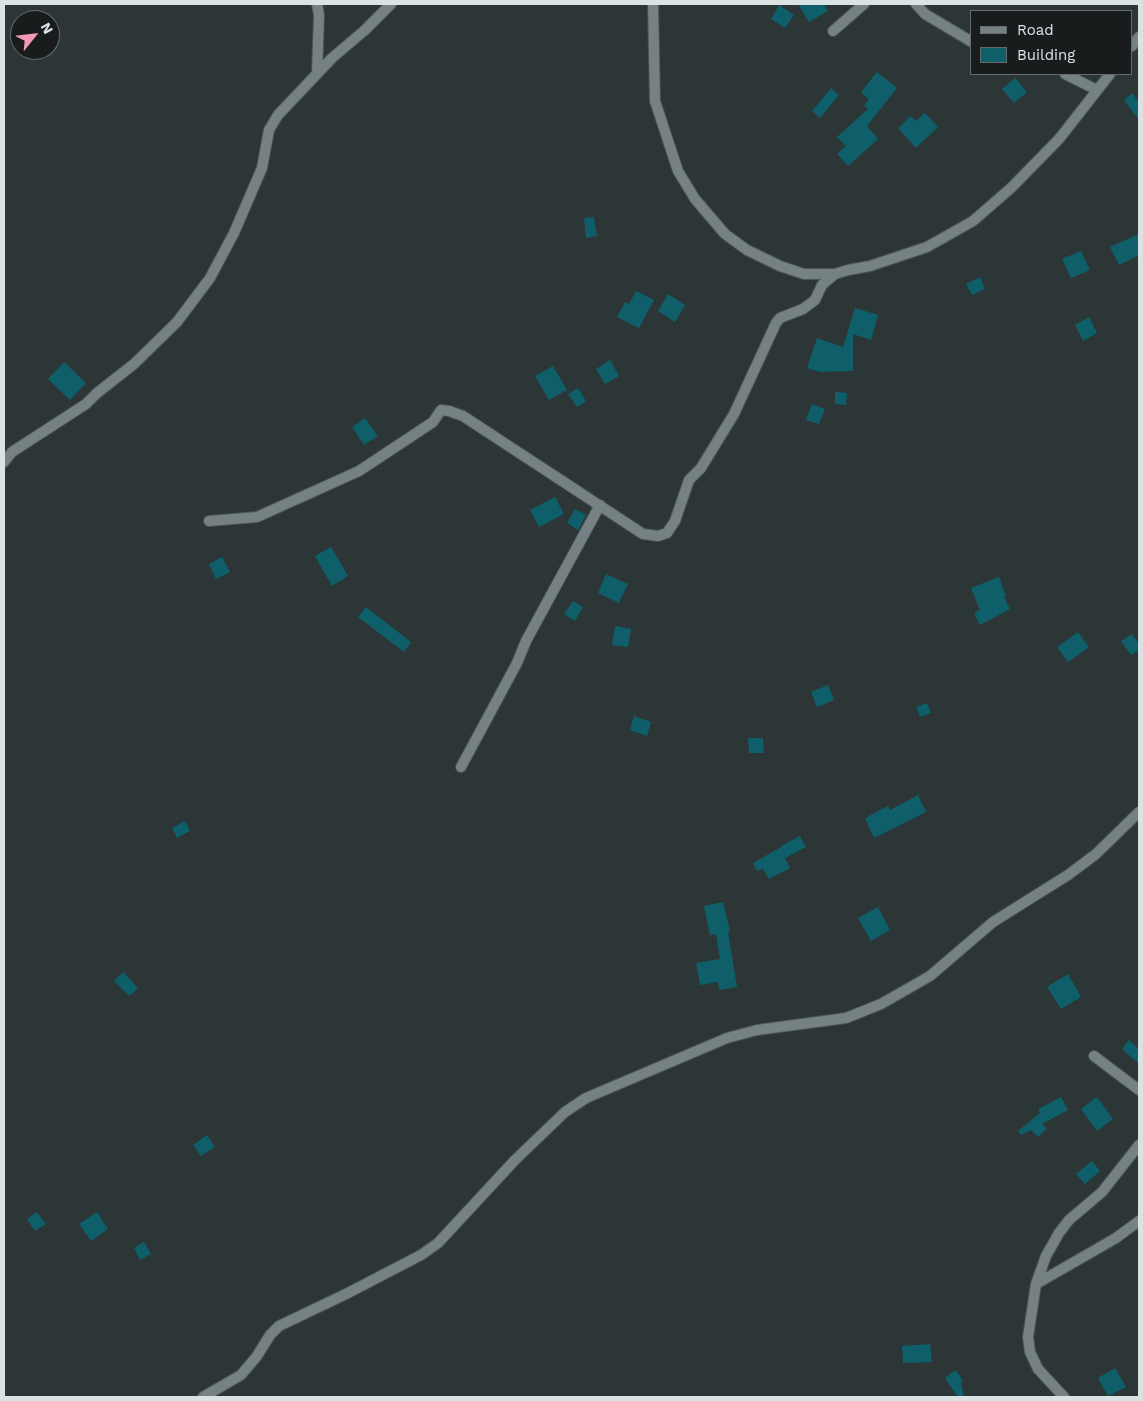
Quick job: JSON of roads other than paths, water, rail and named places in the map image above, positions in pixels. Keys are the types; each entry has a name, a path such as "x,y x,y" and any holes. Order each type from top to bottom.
{"street":[{"path":"317,4 319,16 317,74"},
{"path":"4,462 12,452 86,404 134,364 177,322 210,278 234,233 262,168 270,130 278,115 332,58 365,30 391,4"},
{"path":"653,4 655,101 678,171 695,199 725,234 747,250 780,266 804,274 835,274 870,266 927,247 973,221 1011,188 1059,139 1109,75"},
{"path":"833,31 864,4"},
{"path":"916,4 925,14 970,41"},
{"path":"1067,75 1096,90"},
{"path":"209,521 257,517 360,471 433,422 441,410 449,410 463,416 643,534 658,536 667,533 675,521 689,480 701,468 734,414 776,323 780,318 803,309 815,300 822,285 835,274"},
{"path":"461,767 517,663 526,641 600,506"},
{"path":"203,1397 241,1375 257,1356 270,1335 279,1326 421,1255 438,1243 515,1160 565,1112 586,1098 727,1038 758,1030 846,1018 880,1004 930,976 993,922 1068,875 1096,854 1139,812"},
{"path":"1094,1056 1139,1090"},
{"path":"1064,1397 1038,1369 1030,1352 1028,1337 1036,1284 1046,1256 1059,1232 1069,1220 1102,1192 1139,1145"},
{"path":"1036,1284 1116,1238 1139,1221"}]}
